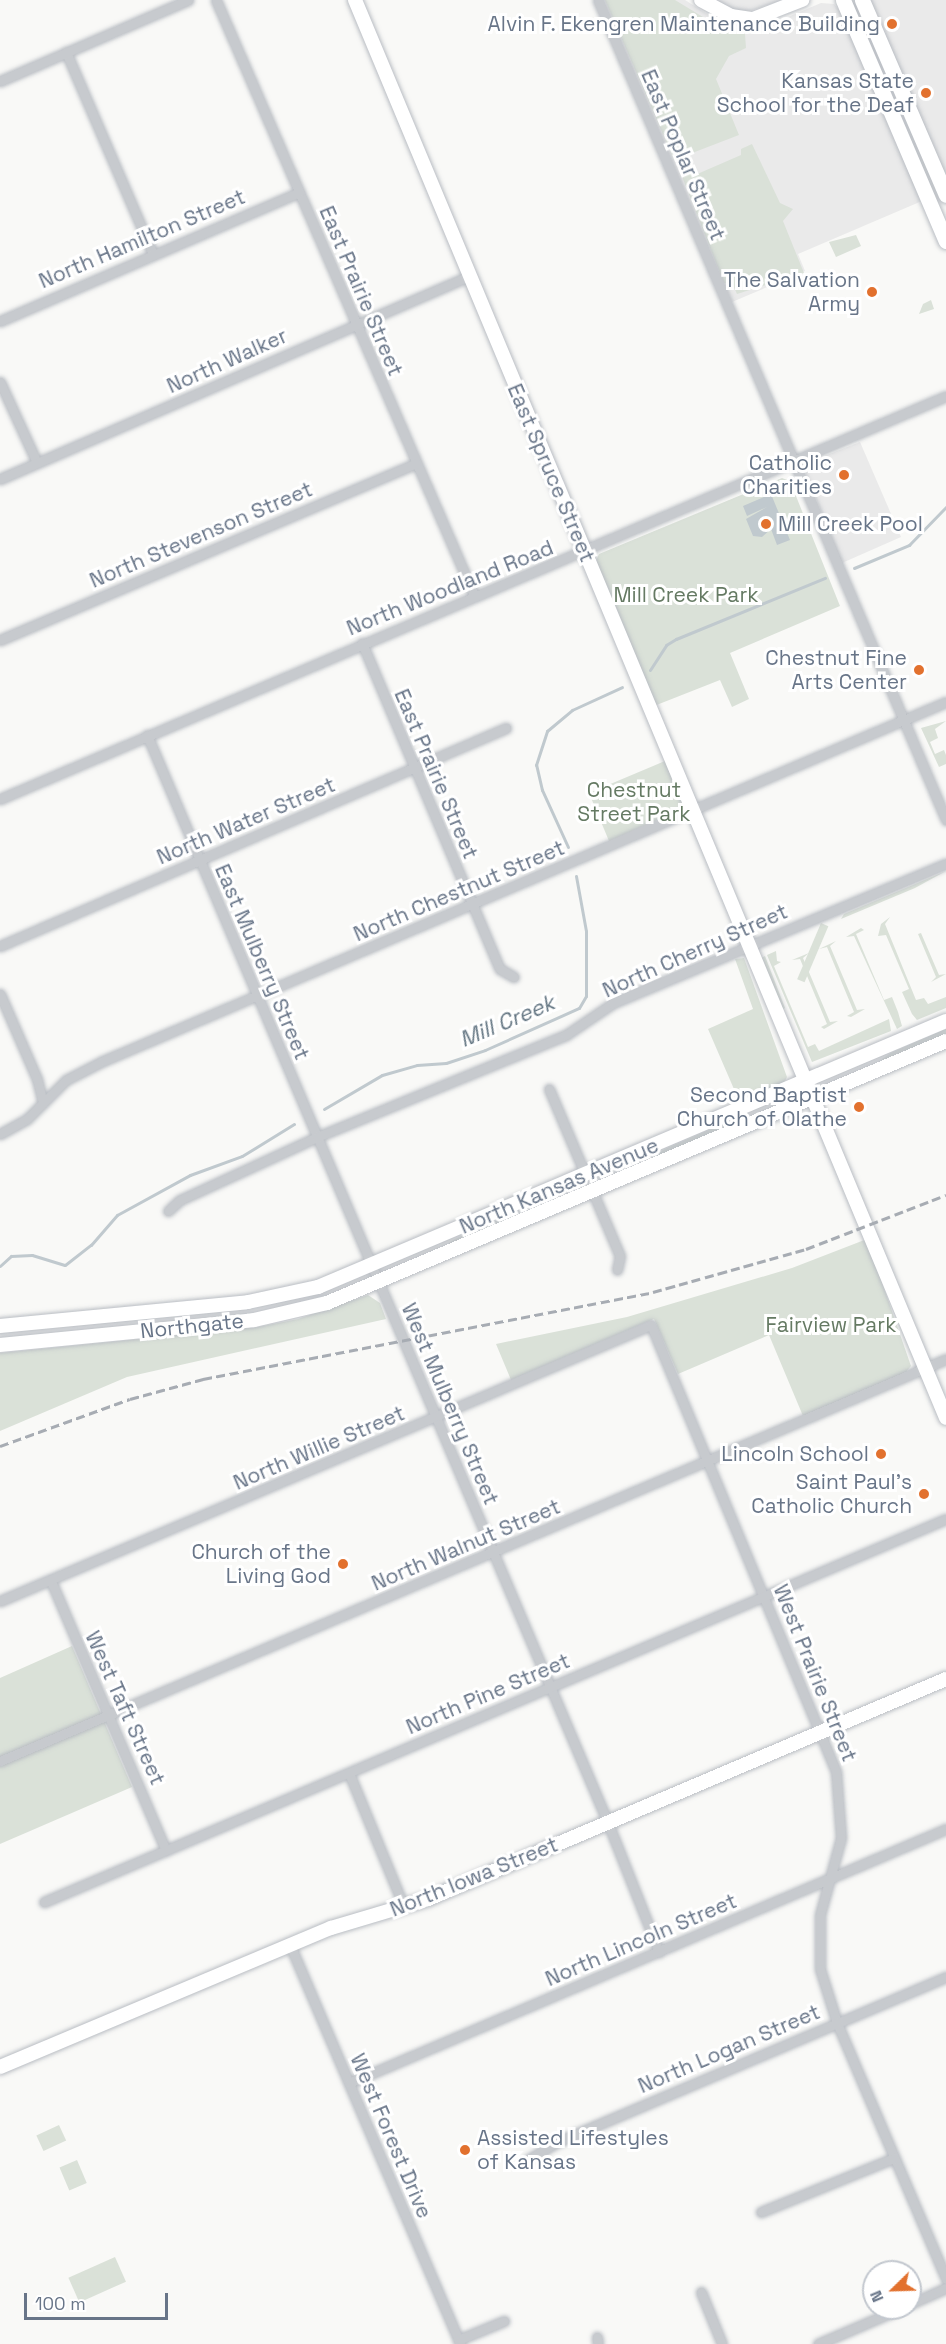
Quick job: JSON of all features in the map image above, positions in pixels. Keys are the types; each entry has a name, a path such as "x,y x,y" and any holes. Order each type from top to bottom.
{"main road":[{"path":"843,0 946,241"},
{"path":"862,0 946,195"}],"street":[{"path":"0,81 188,0"},
{"name":"East Prairie Street","path":"216,0 474,595"},
{"name":"East Spruce Street","path":"355,0 946,1418"},
{"name":"East Poplar Street","path":"598,0 946,820"},
{"path":"701,0 731,16 753,19 802,0"},
{"path":"66,52 153,254"},
{"name":"North Hamilton Street","path":"0,321 298,192"},
{"name":"North Walker","path":"0,479 469,276"},
{"path":"0,382 37,463"},
{"name":"North Woodland Road","path":"0,799 474,595 584,552 946,396"},
{"name":"North Stevenson Street","path":"0,640 416,463"},
{"name":"East Prairie Street","path":"362,643 500,969 514,977"},
{"name":"North Chestnut Street","path":"0,1134 27,1119 66,1080 946,702"},
{"name":"North Water Street","path":"0,946 506,728"},
{"name":"East Mulberry Street","path":"147,735 317,1137"},
{"name":"North Cherry Street","path":"168,1211 180,1200 317,1137 566,1035 614,1003 946,864"},
{"path":"0,994 37,1079 43,1103"},
{"name":"North Kansas Avenue","path":"372,1266 946,1021"},
{"name":"North Kansas Avenue","path":"379,1282 946,1041"},
{"path":"549,1089 620,1256 617,1270"},
{"name":"West Mulberry Street","path":"317,1137 608,1822 659,1952"},
{"name":"Northgate","path":"0,1326 248,1302 318,1287 372,1266"},
{"name":"Northgate","path":"0,1345 254,1320 327,1303 379,1282"},
{"name":"North Willie Street","path":"0,1601 651,1325"},
{"name":"West Prairie Street","path":"651,1325 822,1731 841,1795 841,1838 820,1916 818,1941 820,1969 837,2023 946,2279"},
{"name":"North Walnut Street","path":"0,1761 946,1359"},
{"name":"North Pine Street","path":"44,1902 946,1519"},
{"name":"West Taft Street","path":"51,1581 166,1850"},
{"name":"North Iowa Street","path":"0,2067 290,1945 404,1907 946,1679"},
{"path":"349,1773 404,1907"},
{"name":"North Lincoln Street","path":"349,2083 946,1829"},
{"name":"West Forest Drive","path":"290,1945 459,2342 504,2321"},
{"name":"North Logan Street","path":"528,2160 555,2143 946,1977"},
{"path":"761,2212 894,2158"},
{"path":"922,2299 946,2288"},
{"path":"701,2292 722,2344"},
{"path":"818,2344 873,2320"}],"shaded area":[{"path":"604,0 685,0 723,24 740,29 769,25 821,3 834,4 840,11 922,201 798,254 805,271 732,302"},
{"path":"714,0 782,0 747,12 735,11"},
{"name":"Kansas State School for the Deaf","path":"866,0 946,0 946,185"},
{"path":"860,442 901,537 842,563 805,471 812,461"},
{"name":"Mill Creek Pool","path":"771,494 790,540 777,545 771,529 762,537 753,536 746,519 767,507 747,516 743,506"}],"green space":[{"path":"605,0 675,0 726,31 745,34 746,48 729,56 716,79 739,135 674,160"},
{"path":"752,144 780,203 793,209 783,221 804,273 737,294 732,283 724,283 681,174 691,168 695,175 741,155 741,149"},
{"path":"856,235 861,246 836,257 829,242"},
{"path":"931,300 934,309 919,314 923,304"},
{"name":"Mill Creek Park","path":"782,478 790,481 840,606 730,653 749,699 732,707 720,680 654,706 595,563 599,554"},
{"path":"946,721 935,729 938,738 930,742 935,754 944,750 946,755 946,764 939,767 921,728"},
{"name":"Chestnut Street Park","path":"665,761 681,802 680,810 609,841 589,793"},
{"path":"946,871 915,888 841,919 844,914"},
{"path":"890,917 885,924 916,1000 924,998 928,1004 946,997 946,1008 917,1020 912,1014 902,992 909,989 886,935 878,936 881,924"},
{"path":"821,923 828,926 805,982 797,979"},
{"path":"861,928 864,930 856,934 884,1000 892,997 902,1026 897,1029 854,936 846,937"},
{"path":"921,933 939,975 946,974 931,982 936,977 918,934"},
{"path":"836,941 830,946 857,1010 865,1009 851,1017 847,1016 854,1012 827,947 819,949"},
{"path":"776,951 777,961 781,962 774,966 808,1047 815,1044 819,1051 889,1019 891,1031 812,1062 767,955"},
{"path":"809,953 803,958 830,1022 838,1021 824,1029 821,1027 827,1024 800,959 792,960"},
{"path":"765,956 785,1008 783,1009 759,959"},
{"path":"744,958 787,1077 784,1083 740,1103 708,1029 753,1009 735,959"},
{"path":"946,1029 946,1035 883,1063 882,1059 891,1053"},
{"path":"737,1118 739,1122 656,1160 654,1156 665,1149"},
{"path":"516,1212 518,1216 450,1248 449,1243 455,1239"},
{"name":"Fairview Park","path":"867,1239 911,1366 905,1373 803,1416 769,1335 678,1374 654,1319 511,1380 496,1344 627,1317 792,1268"},
{"path":"368,1295 380,1303 386,1319 127,1377 0,1431 0,1353 258,1327 298,1319"},
{"path":"72,1646 132,1787 0,1844 0,1678"},
{"path":"59,2125 66,2140 44,2151 36,2136"},
{"path":"77,2160 87,2183 69,2190 60,2167"},
{"path":"115,2257 126,2282 79,2302 68,2278"}],"waterway":[{"name":"Mill Creek","path":"854,568 909,545 946,507"},
{"name":"Mill Creek","path":"650,670 666,645 676,639 825,578"},
{"name":"Mill Creek","path":"568,847 542,790 536,765 547,731 572,710 622,687"},
{"name":"Mill Creek","path":"324,1109 382,1075 417,1065 446,1063 485,1050 579,1008 586,996 586,931 576,876"},
{"name":"Mill Creek","path":"0,1266 11,1256 32,1255 65,1265 91,1245 117,1215 190,1175 242,1156 294,1124"}],"railway":[{"path":"0,1446 130,1399 203,1379 653,1292 806,1249 946,1195"}],"place":[{"name":"Alvin F. Ekengren Maintenance Building","path":"892,24"},
{"name":"Kansas State School for the Deaf","path":"926,93"},
{"name":"The Salvation Army","path":"872,292"},
{"name":"Catholic Charities","path":"844,475"},
{"name":"Mill Creek Pool","path":"766,524"},
{"name":"Chestnut Fine Arts Center","path":"919,670"},
{"name":"Second Baptist Church of Olathe","path":"859,1107"},
{"name":"Lincoln School","path":"881,1454"},
{"name":"Saint Paul's Catholic Church","path":"924,1494"},
{"name":"Church of the Living God","path":"343,1564"},
{"name":"Assisted Lifestyles of Kansas","path":"465,2150"}]}
